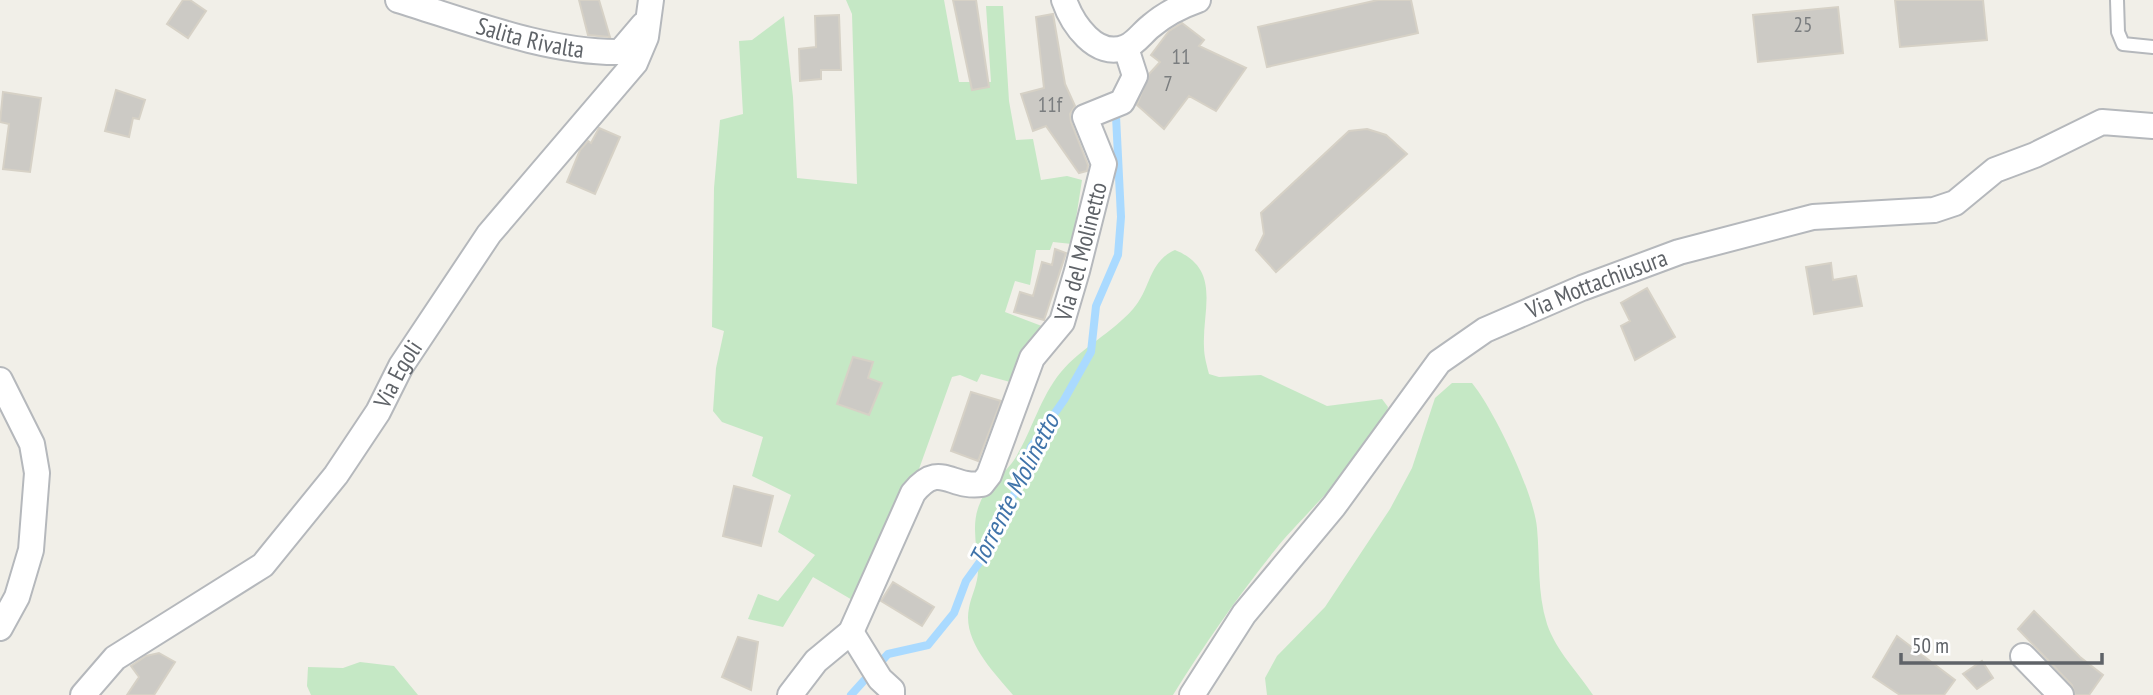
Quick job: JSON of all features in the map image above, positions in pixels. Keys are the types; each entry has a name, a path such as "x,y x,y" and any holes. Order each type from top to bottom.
{"street":[{"name":"Salita Rivalta","path":"398,0 476,27 593,52 620,52 651,8"},
{"path":"1064,0 1076,27 1090,40 1105,47 1126,48 1162,17 1198,0"},
{"name":"Via Egoli","path":"83,695 115,658 263,565 336,475 378,412 401,366 489,234 635,63 646,37 651,8"},
{"name":"Via del Molinetto","path":"790,695 816,662 857,643 913,493 931,476 969,486 982,484 989,475 1032,358 1062,322 1104,164 1085,117 1122,102 1135,76 1126,48"},
{"name":"Via Mottachiusura","path":"1192,695 1244,614 1334,506 1439,362 1485,330 1581,288 1679,252 1814,217 1934,210 1944,207 1955,203 1994,170 2035,155 2102,122 2153,126"},
{"path":"0,380 32,444 37,473 31,550 17,597 0,628"},
{"path":"857,643 886,687"},
{"path":"2023,656 2060,695"}],"lane":[{"path":"2117,0 2118,33 2123,44 2153,47"}],"green space":[{"path":"846,0 944,0 959,82 991,82 986,6 1003,6 1009,101 1016,140 1033,139 1041,180 1067,176 1082,180 1072,244 1053,242 1050,250 1036,250 1030,285 1015,281 1005,312 1047,328 1010,382 981,374 977,382 960,375 952,377 919,469 904,491 854,601 813,577 783,627 748,619 758,594 778,601 815,555 778,532 791,495 752,476 763,437 722,422 713,411 716,368 724,331 712,327 714,188 720,120 743,114 739,41 752,40 784,16 793,97 797,178 857,184 852,14"},
{"path":"1175,250 1190,258 1204,279 1204,350 1209,374 1219,377 1261,375 1327,406 1382,399 1388,407 1370,442 1261,567 1173,695 1013,695 981,655 970,632 970,603 978,576 975,528 977,511 988,490 1022,447 1054,381 1078,355 1133,309 1160,261"},
{"path":"1452,383 1472,383 1512,452 1534,513 1540,588 1547,624 1562,652 1593,695 1267,695 1265,678 1277,656 1325,607 1390,509 1412,468 1435,398"},
{"path":"360,662 394,666 418,695 311,695 307,686 308,667 343,668"}],"building":[{"path":"183,0 190,0 206,11 188,38 167,24"},
{"path":"579,0 599,0 610,37 588,35"},
{"path":"953,0 976,0 989,87 972,90"},
{"path":"1378,0 1411,0 1418,33 1267,67 1258,27"},
{"path":"1895,0 1983,0 1987,40 1900,47"},
{"path":"1838,7 1843,53 1758,62 1753,15"},
{"path":"1053,14 1065,84 1075,106 1070,114 1071,122 1088,165 1087,171 1079,173 1046,126 1033,131 1021,94 1044,88 1036,17"},
{"path":"839,15 841,70 821,70 821,79 800,81 799,49 816,47 815,16"},
{"path":"1182,23 1204,40 1199,46 1246,68 1216,111 1189,96 1164,129 1137,105 1149,74 1160,62 1151,55 1169,31"},
{"path":"116,90 145,100 139,119 133,118 129,137 105,131"},
{"path":"3,92 41,98 30,172 3,169 9,124 0,122"},
{"path":"599,128 620,137 595,194 567,182 580,150 588,141 591,143"},
{"path":"1367,129 1386,135 1407,154 1276,272 1256,250 1264,234 1261,213 1349,131"},
{"path":"1055,249 1066,253 1044,320 1014,312 1020,292 1033,296 1042,262 1052,265"},
{"path":"1831,263 1833,280 1856,276 1862,306 1814,314 1806,267"},
{"path":"1647,288 1675,337 1635,360 1621,326 1630,321 1621,303"},
{"path":"853,357 873,362 868,378 882,383 869,415 837,404"},
{"path":"971,392 1001,401 978,461 951,451"},
{"path":"734,486 773,496 761,546 723,536"},
{"path":"893,582 934,607 922,626 881,601"},
{"path":"2034,611 2080,657 2103,675 2089,695 2075,695 2072,685 2018,629"},
{"path":"1897,636 1955,680 1944,695 1900,695 1873,677"},
{"path":"738,637 758,642 751,690 722,677"},
{"path":"159,653 175,662 154,695 127,695 139,677 131,666 146,656"},
{"path":"1982,661 1993,678 1977,689 1963,674"}],"waterway":[{"name":"Torrente Molinetto","path":"851,695 888,654 928,645 954,613 966,581 984,556 992,526 1015,493 1031,447 1064,400 1091,352 1096,306 1118,255 1121,217 1116,116"}]}
